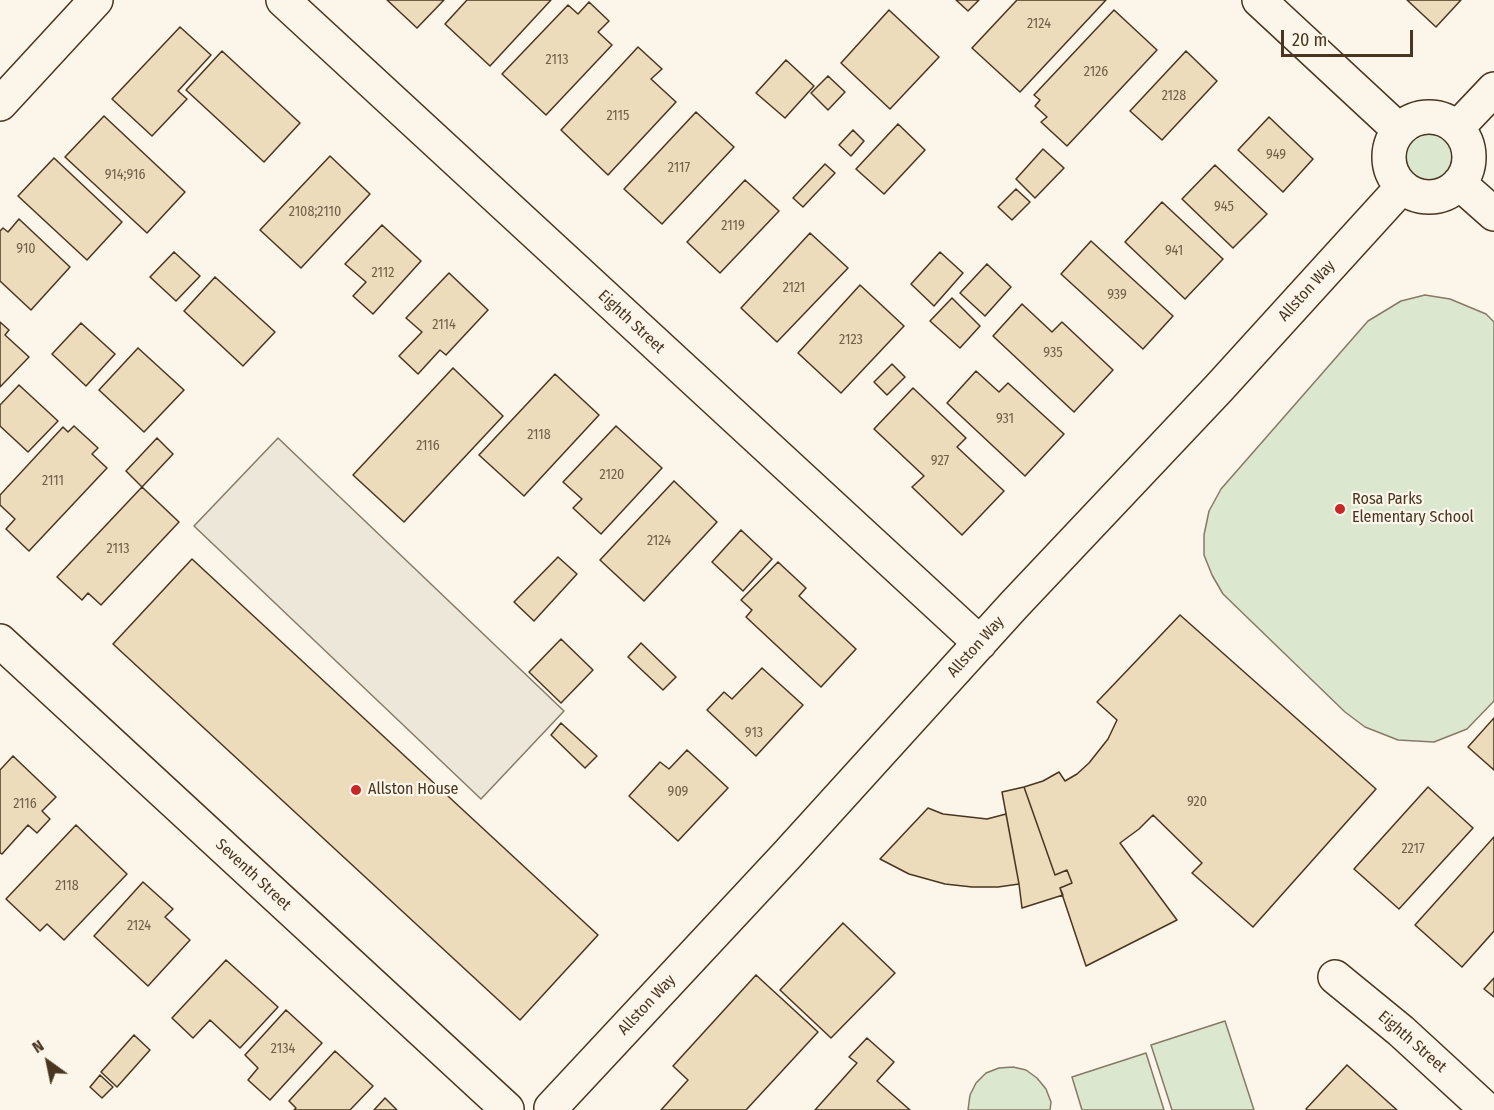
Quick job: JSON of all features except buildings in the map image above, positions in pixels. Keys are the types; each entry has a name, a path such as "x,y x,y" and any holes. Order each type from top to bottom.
{"street":[{"path":"0,104 96,0"},
{"name":"Eighth Street","path":"283,0 980,643"},
{"path":"1259,0 1399,130"},
{"path":"1457,128 1494,89"},
{"path":"1434,117 1457,128 1463,137 1469,155 1468,166 1459,183 1452,190 1432,197 1411,193 1402,188 1394,177 1389,153 1392,141 1399,130 1409,122 1434,117"},
{"path":"1459,183 1494,214"},
{"name":"Allston Way","path":"552,1109 1402,188"},
{"name":"Seventh Street","path":"0,641 507,1110"},
{"name":"Eighth Street","path":"1335,977 1401,1031 1487,1110"},
{"path":"507,1110 517,1102 529,1100 541,1101 552,1109"}],"green space":[{"path":"1424,130 1434,130 1444,134 1452,142 1456,157 1452,172 1444,180 1434,184 1424,184 1414,180 1406,172 1402,162 1402,152 1406,142 1414,134"},
{"path":"1425,295 1450,299 1486,314 1494,322 1494,701 1467,729 1434,742 1398,740 1365,727 1345,712 1223,594 1204,555 1204,535 1209,511 1221,489 1368,321 1401,301"},
{"path":"1225,1021 1254,1110 1172,1110 1151,1045"},
{"path":"1146,1053 1164,1110 1082,1110 1072,1077"},
{"path":"1013,1067 1026,1070 1037,1078 1046,1089 1051,1102 1050,1110 968,1110 970,1095 976,1083 986,1073 999,1068"}],"shaded area":[{"path":"278,438 564,711 481,799 194,526"}],"place":[{"name":"Rosa Parks Elementary School","path":"1340,509"},
{"name":"Allston House","path":"356,790"}]}
